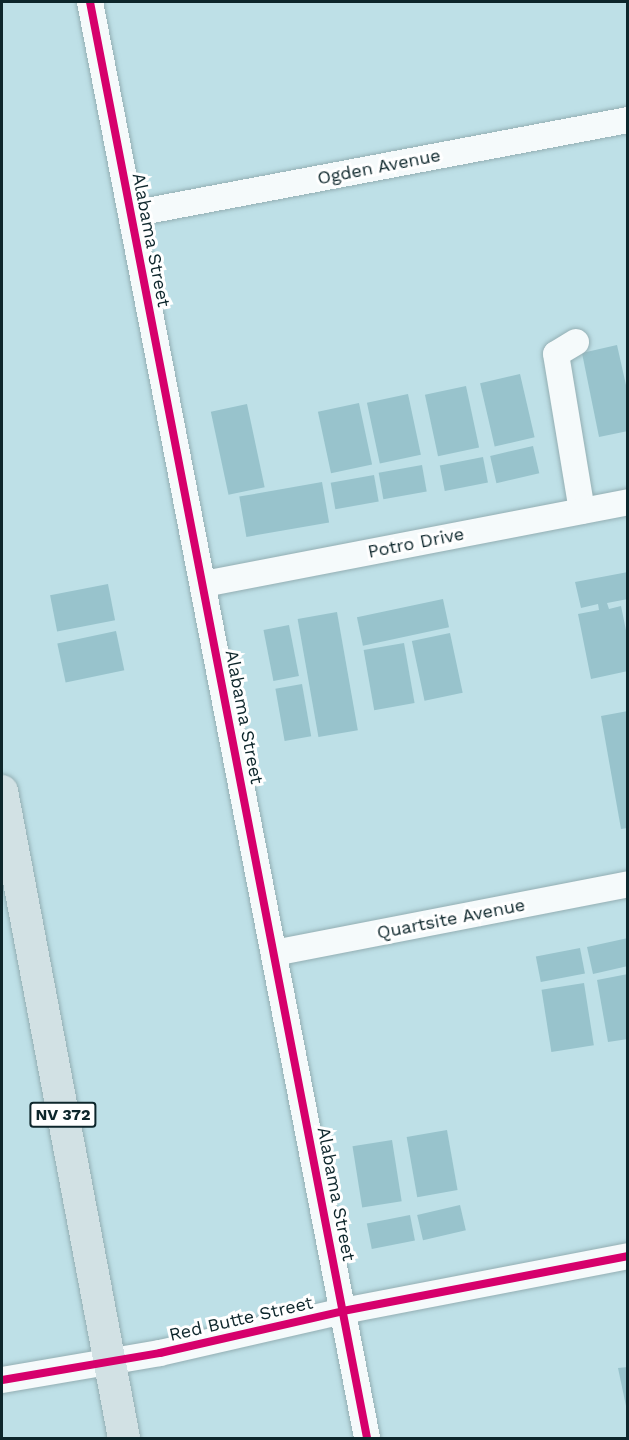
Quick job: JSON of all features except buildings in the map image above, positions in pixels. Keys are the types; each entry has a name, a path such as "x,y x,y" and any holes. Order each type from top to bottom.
{"main road":[{"name":"NV 372","path":"2,791 124,1438"}],"street":[{"name":"Alabama Street","path":"90,2 367,1438"},
{"name":"Ogden Avenue","path":"131,214 627,120"},
{"path":"576,342 556,354 582,511"},
{"name":"Potro Drive","path":"204,584 627,502"},
{"name":"Quartsite Avenue","path":"274,953 627,884"},
{"name":"Red Butte Street","path":"2,1380 110,1361 343,1311 627,1256"}],"cycle path":[{"path":"90,2 367,1438"},
{"path":"2,1380 160,1353 343,1311 628,1256"}]}
